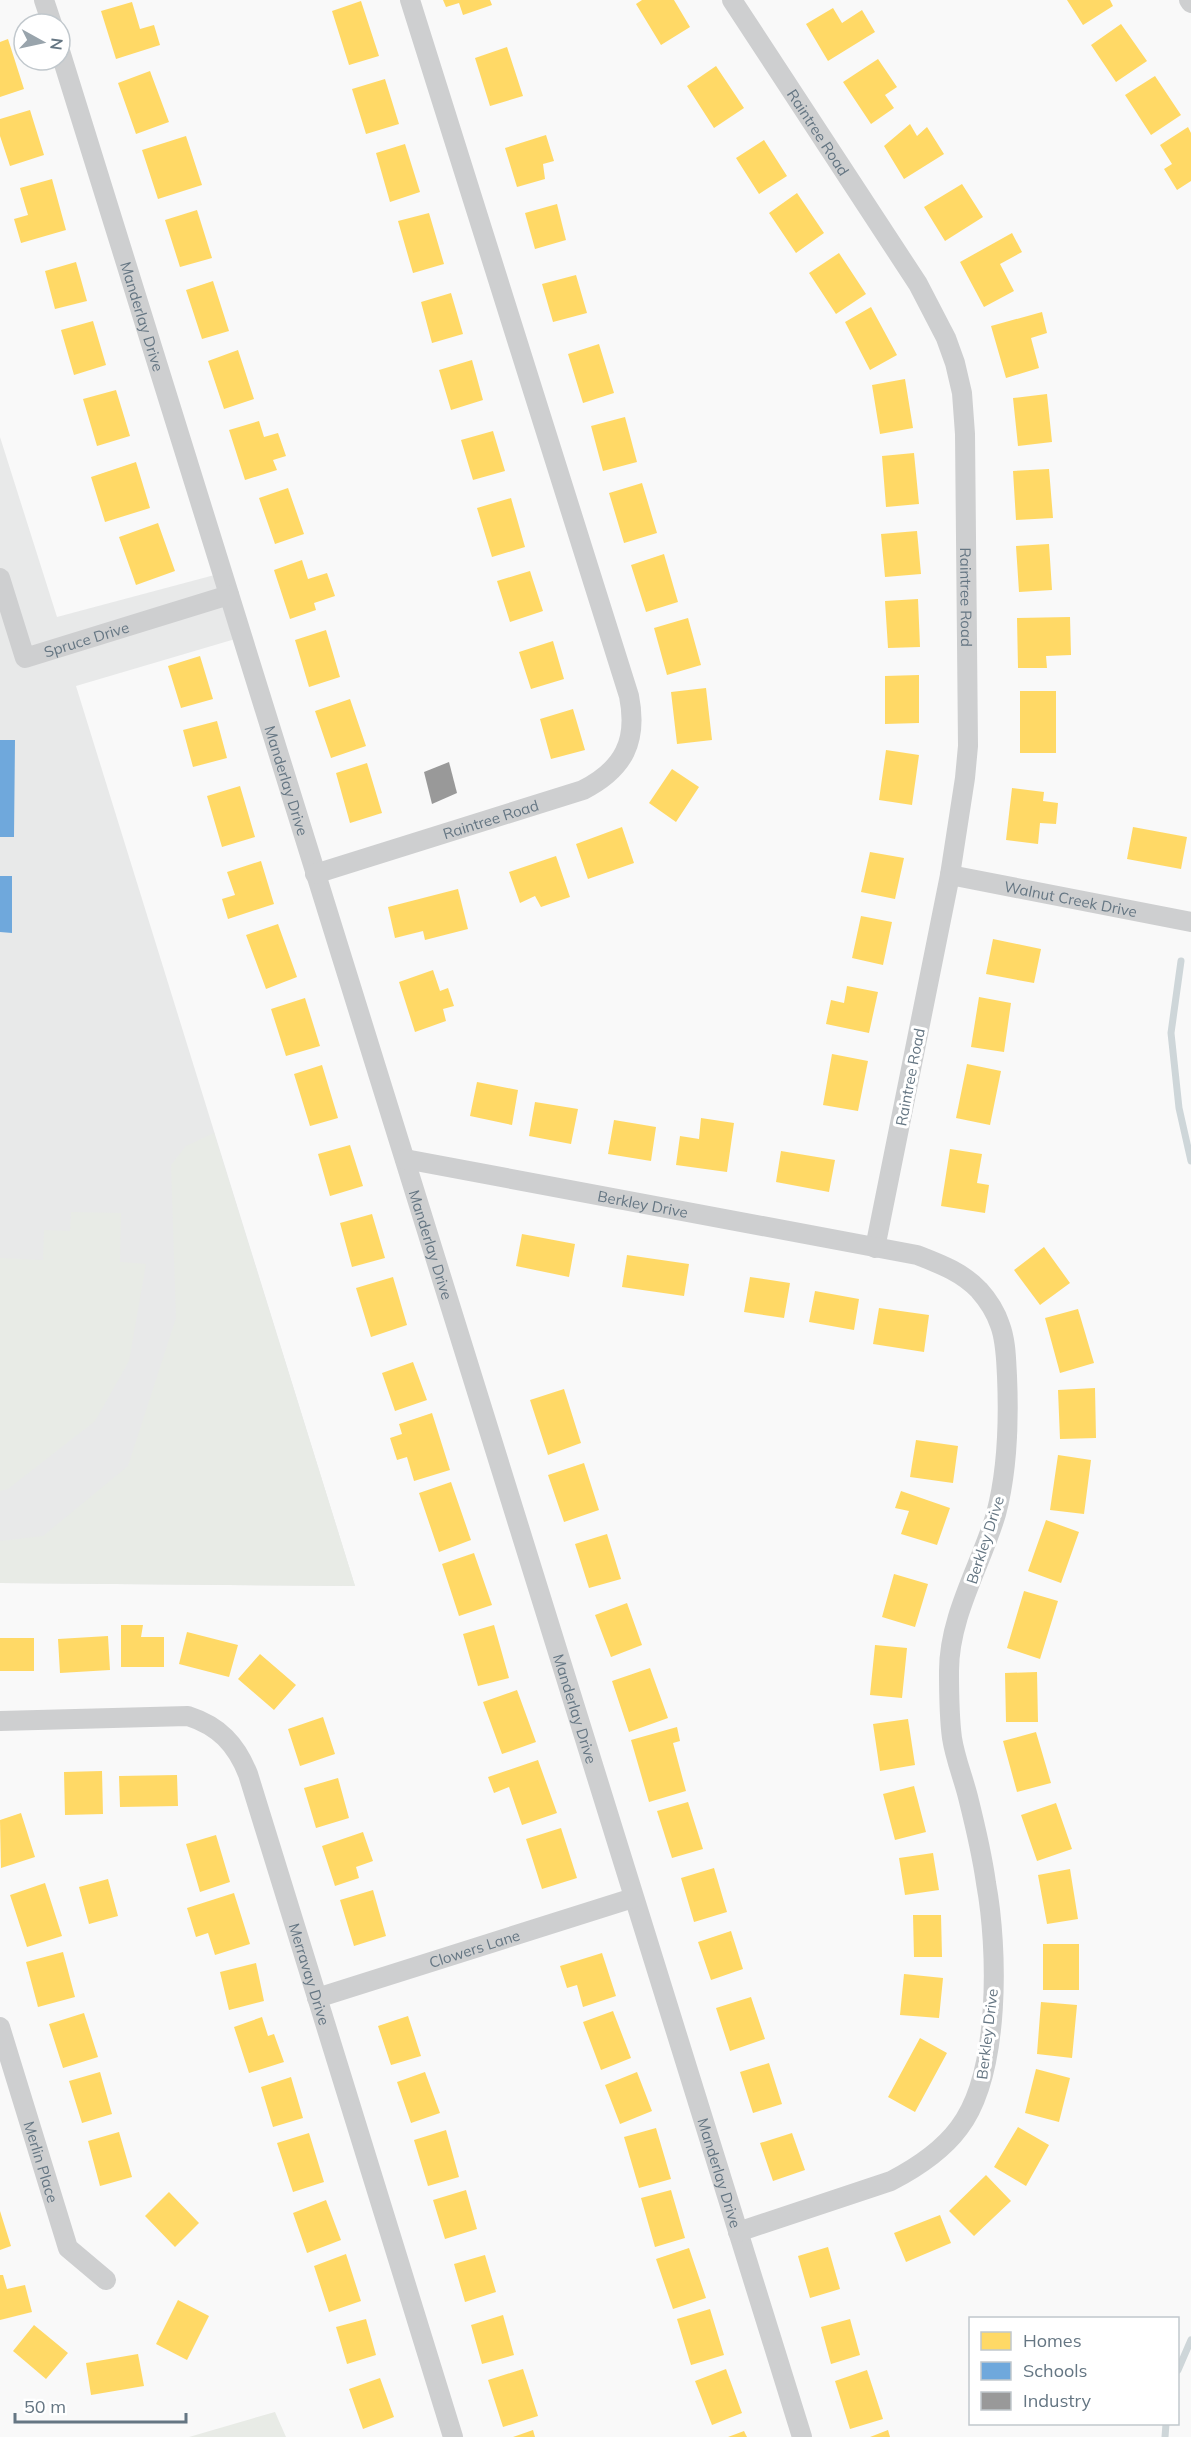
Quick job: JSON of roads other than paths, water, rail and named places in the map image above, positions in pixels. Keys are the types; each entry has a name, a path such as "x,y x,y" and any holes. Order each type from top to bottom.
{"street":[{"name":"Raintree Road","path":"315,874 583,790 600,781 615,769 631,735 633,715 629,696 410,0"},
{"name":"Raintree Road","path":"732,0 918,284 946,338 962,393 965,434 968,746 965,778 950,875 876,1248"},
{"name":"Manderlay Drive","path":"67,72 802,2437"},
{"name":"Spruce Drive","path":"0,578 25,658 229,595"},
{"name":"Walnut Creek Drive","path":"950,875 1191,922"},
{"name":"Berkley Drive","path":"405,1160 917,1255 963,1276 980,1292 992,1308 1000,1326 1006,1347 1009,1416 1002,1488 995,1515 959,1616 949,1668 952,1737 968,1796 987,1884 994,1983 982,2082 972,2107 960,2127 946,2144 910,2171 891,2181 738,2232"},
{"name":"Merravay Drive","path":"0,1721 188,1716 202,1720 220,1732 240,1752 453,2437"},
{"name":"Clowers Lane","path":"317,1998 633,1898"},
{"name":"Merlin Place","path":"0,2027 68,2248 106,2280"}],"waterway":[{"path":"1181,961 1171,1033 1179,1108 1191,1161"},
{"path":"1179,2368 1191,2340"},
{"path":"1165,2437 1166,2425"}]}
